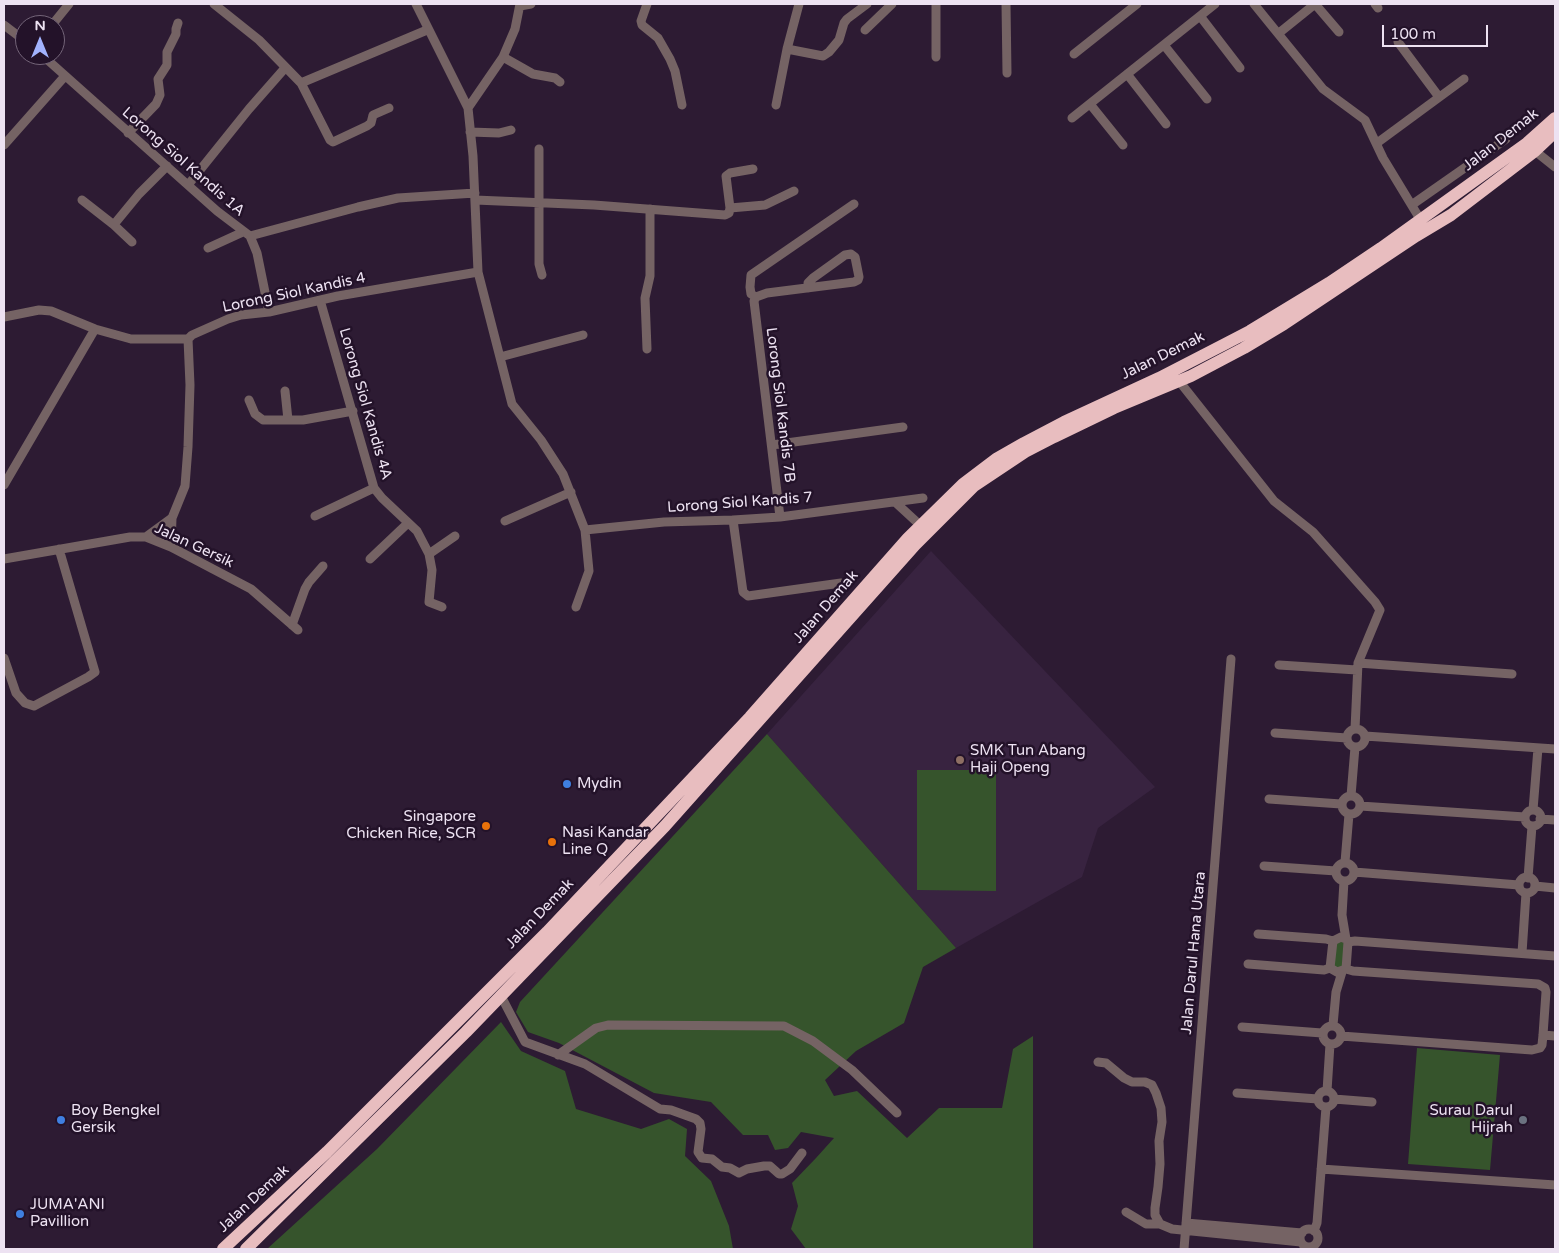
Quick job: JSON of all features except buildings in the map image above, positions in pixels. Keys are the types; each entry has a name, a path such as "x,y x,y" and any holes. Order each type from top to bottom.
{"highway":[{"name":"Jalan Demak","path":"223,1249 327,1152 547,932 750,717 920,525 963,484 996,459 1064,422 1159,378 1250,330 1329,282 1527,143 1555,118"},
{"name":"Jalan Demak","path":"246,1249 501,996 665,826 915,546 974,486 1025,452 1114,408 1179,381 1244,348 1284,324 1416,236 1451,215 1535,151 1555,132"}],"street":[{"path":"61,15 70,4"},
{"path":"214,4 259,40 301,83 330,140 333,142 371,124 373,115 389,108"},
{"path":"416,4 468,108 475,197 478,272 512,404 541,440 563,474 586,530 589,570 576,607"},
{"path":"468,108 503,56 514,29 520,5 531,4"},
{"path":"647,4 641,21 642,25 658,38 670,58 675,71 682,106"},
{"path":"776,104 787,49 799,4"},
{"path":"787,49 823,56 839,40 847,19 867,4"},
{"path":"865,30 892,4"},
{"path":"936,4 936,57"},
{"path":"1006,4 1008,73"},
{"path":"1074,54 1137,4"},
{"path":"1072,118 1215,4"},
{"path":"1254,4 1323,89 1365,120 1383,158 1420,219"},
{"path":"1279,33 1315,4 1339,32"},
{"path":"1200,16 1240,68"},
{"path":"128,133 156,104 160,94 158,80 167,65 167,52 176,34 178,23"},
{"path":"4,25 15,33"},
{"path":"301,83 428,30"},
{"path":"1398,42 1439,97"},
{"path":"1164,45 1207,99"},
{"path":"503,56 533,74 555,78 560,82"},
{"name":"Lorong Siol Kandis 1A","path":"53,65 217,211 246,234 257,253 269,312"},
{"path":"188,185 249,109 285,68"},
{"path":"1127,74 1166,124"},
{"path":"4,145 65,76"},
{"path":"1377,143 1464,79"},
{"path":"1090,104 1123,145"},
{"path":"470,132 500,133 511,130"},
{"path":"1412,204 1506,139"},
{"path":"539,149 539,264 542,275"},
{"path":"1535,151 1555,168"},
{"path":"114,225 139,194 167,166"},
{"path":"208,248 246,234 398,198 475,197 725,215 729,213 730,208 726,176 730,173 753,169"},
{"path":"730,208 765,205 794,191"},
{"path":"82,200 132,242"},
{"name":"Lorong Siol Kandis 7B","path":"780,517 755,311 754,301 756,297 751,294 750,287 751,275 854,204"},
{"path":"647,349 645,298 650,276 650,209"},
{"path":"756,297 854,282 859,277 855,257 851,254 845,255 813,278 808,283 808,288"},
{"name":"Lorong Siol Kandis 4","path":"4,317 39,310 50,311 95,329 131,339 188,339 192,335 233,317 269,312 320,300 478,272"},
{"name":"Lorong Siol Kandis 4A","path":"320,300 374,488 417,532 429,554 432,570 428,599 429,602 442,607"},
{"path":"5,480 95,329"},
{"path":"500,357 583,335"},
{"path":"171,547 172,518 185,486 190,385 188,339"},
{"path":"1179,381 1274,501 1313,532 1380,610 1358,667 1355,729"},
{"path":"285,391 288,420"},
{"path":"249,400 255,414 260,419 303,420 353,411"},
{"path":"772,445 903,427"},
{"path":"315,516 374,488"},
{"path":"505,521 571,492"},
{"name":"Lorong Siol Kandis 7","path":"586,530 664,522 780,517 923,498"},
{"path":"895,502 920,525"},
{"path":"146,537 172,518"},
{"path":"733,520 743,592 748,596 841,583"},
{"path":"370,559 408,523"},
{"path":"429,554 455,536"},
{"name":"Jalan Gersik","path":"4,559 130,537 146,537 171,547 250,589 295,627 305,589 323,566"},
{"path":"4,658 16,693 25,703 34,706 95,672 59,550"},
{"name":"Jalan Darul Hana Utara","path":"1184,1249 1231,659"},
{"path":"1279,665 1512,674"},
{"path":"1355,729 1362,731 1365,736 1362,744 1355,747 1349,744 1347,738 1348,733 1355,729"},
{"path":"1275,733 1347,738"},
{"path":"1365,736 1555,749"},
{"path":"1351,796 1355,747"},
{"path":"1533,810 1538,748"},
{"path":"1349,814 1344,811 1342,804 1345,798 1351,796 1357,798 1360,806"},
{"path":"1270,799 1342,804"},
{"path":"1349,814 1357,811 1360,806"},
{"path":"1360,806 1525,817"},
{"path":"1533,810 1538,812 1540,819 1538,824 1532,826 1526,822 1525,817 1528,811 1533,810"},
{"path":"1345,862 1349,814"},
{"path":"1540,819 1555,820"},
{"path":"1528,878 1532,826"},
{"path":"1345,862 1353,867 1354,872 1352,878 1344,881 1338,878 1336,871 1339,864 1345,862"},
{"path":"1264,866 1336,871"},
{"path":"1354,872 1519,885"},
{"path":"1519,885 1523,879 1528,878"},
{"path":"1528,878 1532,880 1535,886"},
{"path":"1338,970 1334,940 1342,915 1344,881"},
{"path":"1519,885 1521,891 1526,893 1533,891 1535,886"},
{"path":"1535,886 1555,888"},
{"path":"1522,953 1526,893"},
{"path":"1333,1025 1338,970 1347,940 1342,915"},
{"path":"1258,934 1555,956"},
{"path":"1248,964 1538,984 1546,992 1543,1035 1540,1048 1532,1050 1341,1036"},
{"path":"501,996 525,1042 585,1064 660,1109 671,1110 696,1119 700,1123 701,1129 698,1147 699,1156 712,1159 722,1167 730,1168 739,1173 756,1166 770,1166 782,1174 790,1168 802,1153"},
{"path":"558,1055 596,1028 608,1025 784,1026 813,1041 852,1070 897,1113"},
{"path":"1333,1025 1338,1028 1341,1036 1338,1042 1330,1044 1324,1040 1322,1033 1327,1026 1333,1025"},
{"path":"1242,1027 1322,1033"},
{"path":"1543,1035 1555,1036"},
{"path":"1327,1091 1330,1044"},
{"path":"1098,1062 1106,1063 1132,1082 1145,1082 1152,1085 1156,1093 1161,1108 1162,1122 1159,1141 1160,1164 1158,1186 1154,1208 1155,1215 1160,1224"},
{"path":"1318,1099 1322,1093 1327,1091"},
{"path":"1327,1091 1333,1095 1334,1099"},
{"path":"1237,1093 1318,1099"},
{"path":"1318,1099 1321,1105 1326,1107"},
{"path":"1334,1099 1372,1102"},
{"path":"1326,1107 1332,1104 1334,1099"},
{"path":"1314,1230 1317,1223 1326,1107"},
{"path":"1321,1169 1555,1185"},
{"path":"1126,1212 1146,1224 1160,1224 1172,1229 1186,1227 1302,1238"},
{"path":"1302,1238 1307,1230 1314,1230"},
{"path":"1302,1238 1306,1246 1313,1248 1318,1239 1317,1233 1314,1230"}],"shaded area":[{"name":"SMK Tun Abang Haji Openg","path":"931,551 1155,787 1098,828 1082,877 956,948 767,734"}],"green space":[{"path":"767,734 956,948 923,967 904,1023 856,1051 825,1080 834,1096 857,1091 907,1138 939,1108 1002,1108 1013,1049 1033,1036 1033,1249 806,1249 791,1229 798,1206 792,1183 834,1138 801,1132 788,1148 775,1150 768,1135 743,1135 711,1102 654,1093 559,1043 528,1032 516,1012 520,1002"},
{"path":"917,770 996,770 996,891 917,890"},
{"path":"1340,941 1345,943 1342,968 1334,967 1334,944"},
{"path":"501,1022 521,1051 565,1071 576,1109 641,1129 669,1119 687,1129 685,1156 711,1181 729,1226 733,1249 267,1249 377,1149"},
{"path":"1417,1048 1500,1055 1490,1170 1408,1164"}],"place":[{"name":"SMK Tun Abang Haji Openg","path":"960,760"},
{"name":"Mydin","path":"567,784"},
{"name":"Singapore Chicken Rice, SCR","path":"486,826"},
{"name":"Nasi Kandar Line Q","path":"552,842"},
{"name":"Boy Bengkel Gersik","path":"61,1120"},
{"name":"Surau Darul Hijrah","path":"1523,1120"},
{"name":"JUMA'ANI Pavillion","path":"20,1214"}]}
